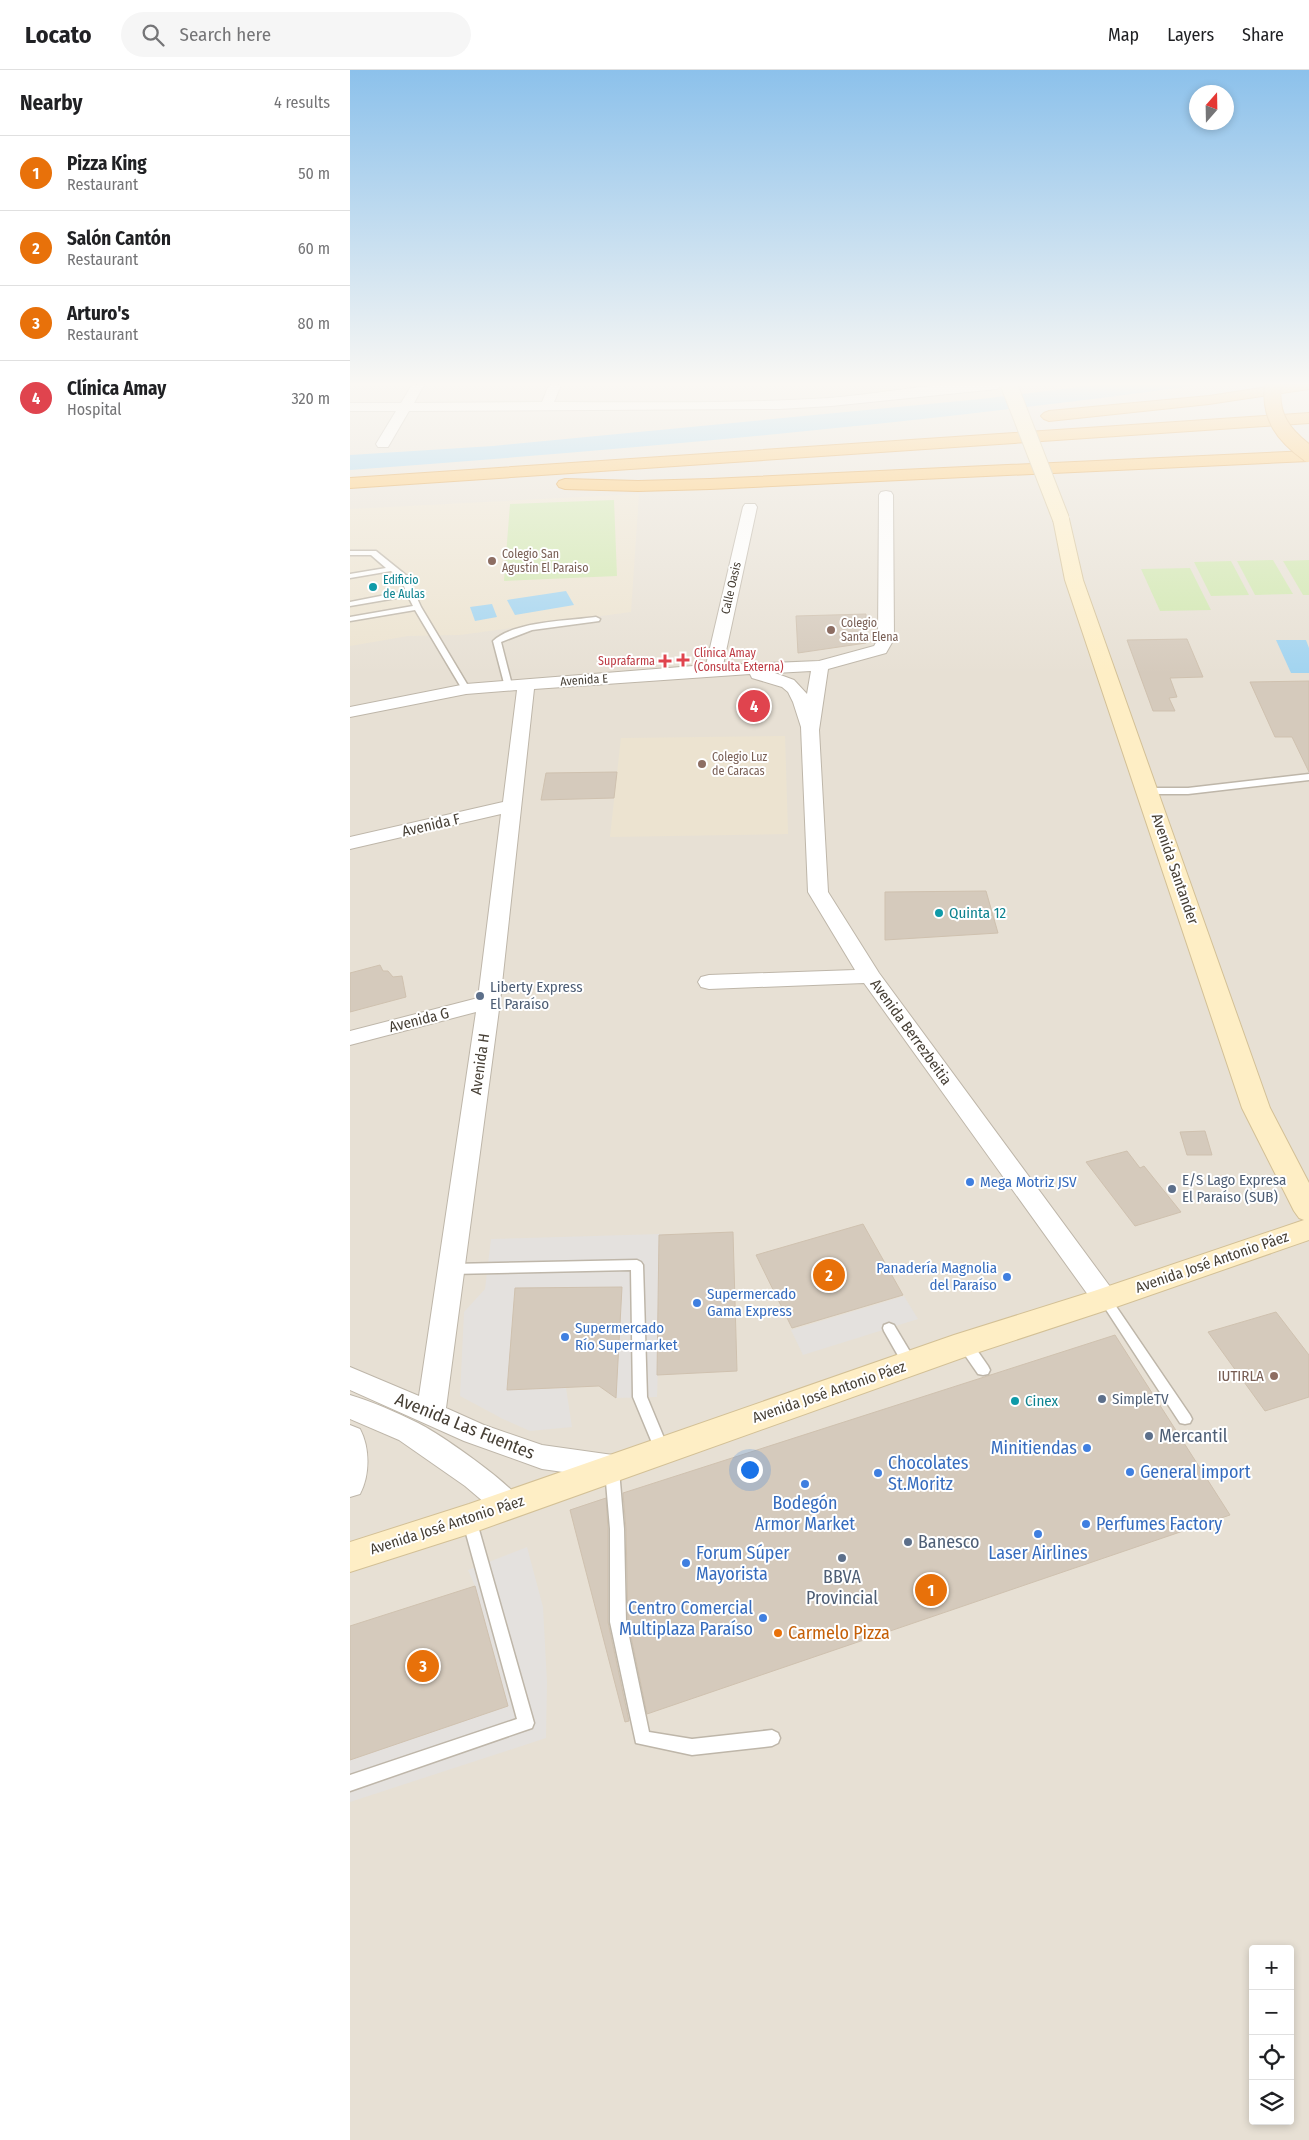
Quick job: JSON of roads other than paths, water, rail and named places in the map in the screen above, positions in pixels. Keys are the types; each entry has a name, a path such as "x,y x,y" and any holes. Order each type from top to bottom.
{"highway":[{"path":"350,483 367,482"},
{"path":"350,496 584,482"},
{"path":"548,484 647,485 736,482"}],"street":[{"name":"Avenida Santander","path":"1046,482 1061,519 1074,580 1149,791 1256,1108 1309,1211"},
{"name":"Avenida E","path":"350,712 466,689 713,670 820,666 880,649 886,639 886,495"},
{"name":"Calle Oasis","path":"713,670 750,507"},
{"name":"Avenida Berrezbeitia","path":"810,730 820,666"},
{"name":"Avenida Berrezbeitia","path":"713,670 772,677 796,688 802,697 810,730 818,892 870,976 1104,1299"},
{"name":"Avenida H","path":"431,1413 489,1002 512,806 517,685"},
{"name":"Avenida F","path":"350,843 512,806"},
{"path":"709,982 870,976"},
{"name":"Avenida G","path":"350,1038 489,1002"},
{"name":"Avenida José Antonio Páez","path":"350,1557 470,1519 910,1364 974,1357 1104,1299 1309,1229"},
{"name":"Avenida Las Fuentes","path":"350,1378 474,1432 542,1457 612,1469"},
{"name":"Avenida Las Fuentes","path":"350,1406 409,1432 475,1476 509,1505"},
{"path":"350,1483 351,1446"}],"lane":[{"path":"350,553 373,553 404,578 417,607 466,689"},
{"path":"350,576 392,569"},
{"path":"350,604 410,593"},
{"path":"350,619 417,607"},
{"path":"517,685 498,641 507,634 520,631 596,619"},
{"path":"1149,791 1188,791 1309,778"},
{"path":"451,1269 637,1265 640,1397 662,1450"},
{"path":"1104,1299 1185,1420"},
{"path":"889,1328 910,1364"},
{"path":"612,1469 618,1529 618,1622 642,1738 692,1747 772,1738"},
{"path":"350,1783 526,1723 470,1519"}],"water":[{"path":"566,591 574,605 515,615 507,600"},
{"path":"492,604 497,617 475,621 470,607"},
{"path":"1276,640 1306,640 1309,648 1309,673 1291,673"}],"place":[{"name":"Colegio San Agustín El Paraiso","path":"492,561"},
{"name":"Edificio de Aulas","path":"373,587"},
{"name":"Colegio Santa Elena","path":"831,630"},
{"name":"Clínica Amay (Consulta Externa)","path":"683,660"},
{"name":"Suprafarma","path":"665,661"},
{"name":"Clínica Amay","path":"754,706"},
{"name":"Colegio Luz de Caracas","path":"702,764"},
{"name":"Quinta 12","path":"939,913"},
{"name":"Liberty Express El Paraíso","path":"480,996"},
{"name":"Mega Motriz JSV","path":"970,1182"},
{"name":"E/S Lago Expresa El Paraíso (SUB)","path":"1172,1189"},
{"name":"Salón Cantón","path":"829,1275"},
{"name":"Panadería Magnolia del Paraíso","path":"1007,1277"},
{"name":"Supermercado Gama Express","path":"697,1303"},
{"name":"Supermercado Río Supermarket","path":"565,1337"},
{"name":"IUTIRLA","path":"1274,1376"},
{"name":"SimpleTV","path":"1102,1399"},
{"name":"Cinex","path":"1015,1401"},
{"name":"Mercantil","path":"1149,1436"},
{"name":"Minitiendas","path":"1087,1448"},
{"name":"General import","path":"1130,1472"},
{"name":"Chocolates St.Moritz","path":"878,1473"},
{"name":"Bodegón Armor Market","path":"805,1484"},
{"name":"Perfumes Factory","path":"1086,1524"},
{"name":"Laser Airlines","path":"1038,1534"},
{"name":"Banesco","path":"908,1542"},
{"name":"BBVA Provincial","path":"842,1558"},
{"name":"Forum Súper Mayorista","path":"686,1563"},
{"name":"Pizza King","path":"931,1590"},
{"name":"Centro Comercial Multiplaza Paraíso","path":"763,1618"},
{"name":"Carmelo Pizza","path":"778,1633"},
{"name":"Arturo's","path":"423,1666"}]}
